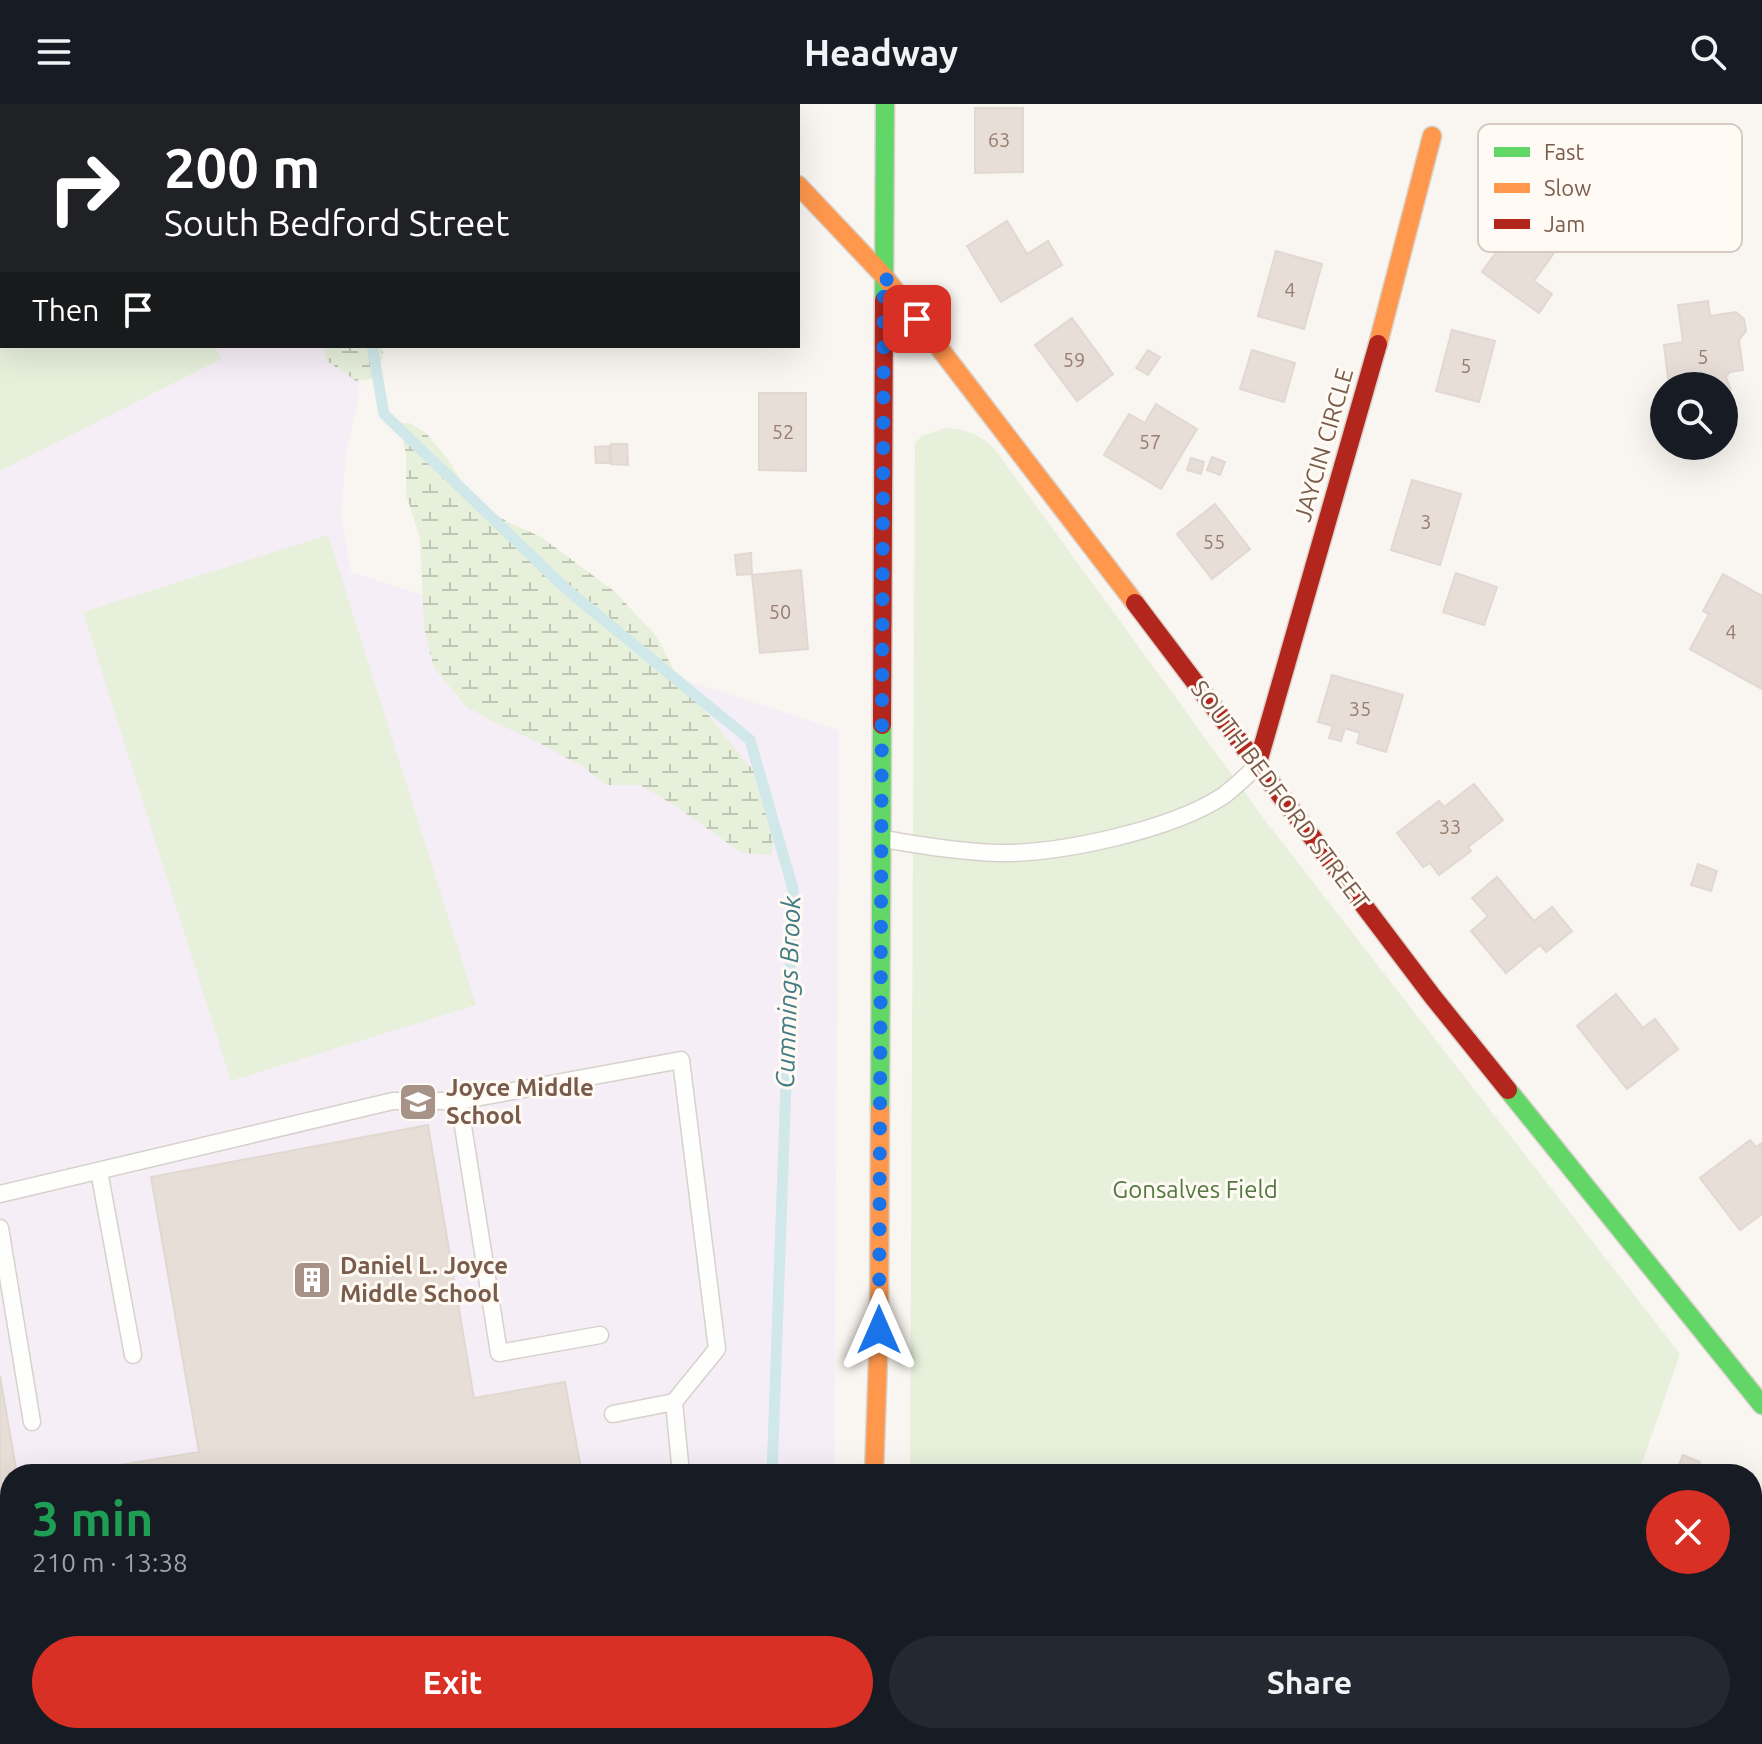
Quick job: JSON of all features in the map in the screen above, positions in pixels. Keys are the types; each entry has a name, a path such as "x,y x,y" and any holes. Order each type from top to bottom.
{"street":[{"path":"874,1464 880,1315 885,104"},
{"name":"JAYCIN CIRCLE","path":"1257,766 1399,270 1432,136"},
{"name":"SOUTH BEDFORD STREET","path":"800,187 884,276 1433,997 1762,1405"}],"lane":[{"path":"881,839 947,850 1001,853 1113,837 1190,812 1223,796 1257,766"},
{"path":"0,1194 393,1101 459,1101 681,1060 717,1349 674,1402 613,1414"},
{"path":"459,1101 499,1353 600,1335"},
{"path":"99,1171 133,1355"},
{"path":"0,1228 32,1422"},
{"path":"674,1402 680,1464"}],"shaded area":[{"name":"Joyce Middle School","path":"0,348 359,348 358,400 346,454 341,513 351,572 839,730 834,1464 0,1464"}],"green space":[{"path":"0,348 215,348 221,359 0,471"},
{"path":"324,348 382,348 377,378 356,381 327,361"},
{"path":"399,423 409,423 426,433 448,459 473,501 541,537 615,592 657,637 674,671 748,765 765,779 774,799 772,855 742,853 640,785 606,785 582,766 466,706 434,668 424,628 420,538 406,494 406,454"},
{"name":"Gonsalves Field","path":"946,428 960,430 985,441 996,451 1267,823 1680,1354 1642,1464 910,1464 915,442 924,435"},
{"path":"328,535 476,1005 231,1081 83,612"}],"building":[{"path":"975,108 1023,108 1023,172 975,173"},
{"path":"1007,221 1027,254 1048,241 1062,265 1001,302 967,246"},
{"path":"1276,251 1322,264 1304,329 1258,316"},
{"path":"1496,252 1555,252 1534,281 1552,294 1539,313 1482,272"},
{"path":"1708,301 1710,316 1736,312 1744,319 1746,331 1739,340 1743,370 1667,372 1664,345 1683,342 1678,305"},
{"path":"1072,318 1113,374 1077,401 1035,345"},
{"path":"1452,330 1495,341 1479,402 1436,391"},
{"path":"1148,350 1160,357 1148,375 1136,368"},
{"path":"1252,350 1295,363 1284,402 1240,389"},
{"path":"759,393 806,393 806,471 759,470"},
{"path":"1156,404 1197,429 1161,489 1104,455 1129,414 1145,423"},
{"path":"611,444 627,444 628,465 611,464"},
{"path":"609,446 610,463 596,463 595,447"},
{"path":"1212,457 1225,462 1220,475 1207,470"},
{"path":"1191,458 1204,462 1201,474 1187,470"},
{"path":"1412,480 1461,494 1440,565 1391,550"},
{"path":"1215,504 1250,549 1212,579 1177,534"},
{"path":"751,553 752,574 737,575 735,555"},
{"path":"801,570 808,649 760,653 752,575"},
{"path":"1456,573 1497,587 1484,625 1443,612"},
{"path":"1723,574 1762,596 1762,689 1690,649 1709,614 1703,611"},
{"path":"1332,675 1403,695 1386,752 1357,743 1360,733 1345,728 1341,741 1329,738 1333,726 1318,722"},
{"path":"1474,784 1503,820 1468,847 1471,851 1439,875 1430,863 1423,867 1397,833 1439,801 1444,807"},
{"path":"1698,864 1717,871 1711,891 1691,885"},
{"path":"1497,877 1534,921 1552,907 1572,931 1546,952 1540,945 1506,973 1471,931 1488,916 1472,898"},
{"path":"1616,994 1643,1028 1655,1019 1678,1049 1627,1089 1577,1026"},
{"name":"Daniel L. Joyce Middle School","path":"428,1125 474,1398 565,1382 580,1464 125,1464 199,1452 151,1177"},
{"path":"1750,1140 1756,1147 1762,1143 1762,1214 1740,1230 1700,1178"},
{"path":"0,1376 15,1464 0,1464"},
{"path":"1683,1455 1700,1462 1699,1464 1679,1464"}],"waterway":[{"name":"Cummings Brook","path":"372,348 384,414 565,588 750,740 793,889 772,1464"}],"traffic: fast":[{"path":"884,300 885,104"},
{"path":"880,1110 882,725"},
{"path":"1508,1090 1762,1405"}],"traffic: slow":[{"path":"1378,344 1432,136"},
{"path":"800,187 884,276 1135,603"},
{"path":"874,1464 879,1330 880,1110"}],"traffic: jam":[{"path":"882,725 884,300"},
{"path":"1257,766 1378,344"},
{"path":"1135,603 1433,997 1508,1090"}],"place":[{"name":"Joyce Middle School","path":"418,1102"},
{"name":"Daniel L. Joyce Middle School","path":"312,1280"}],"route":[{"path":"879,1330 884,276 917,319"}]}
